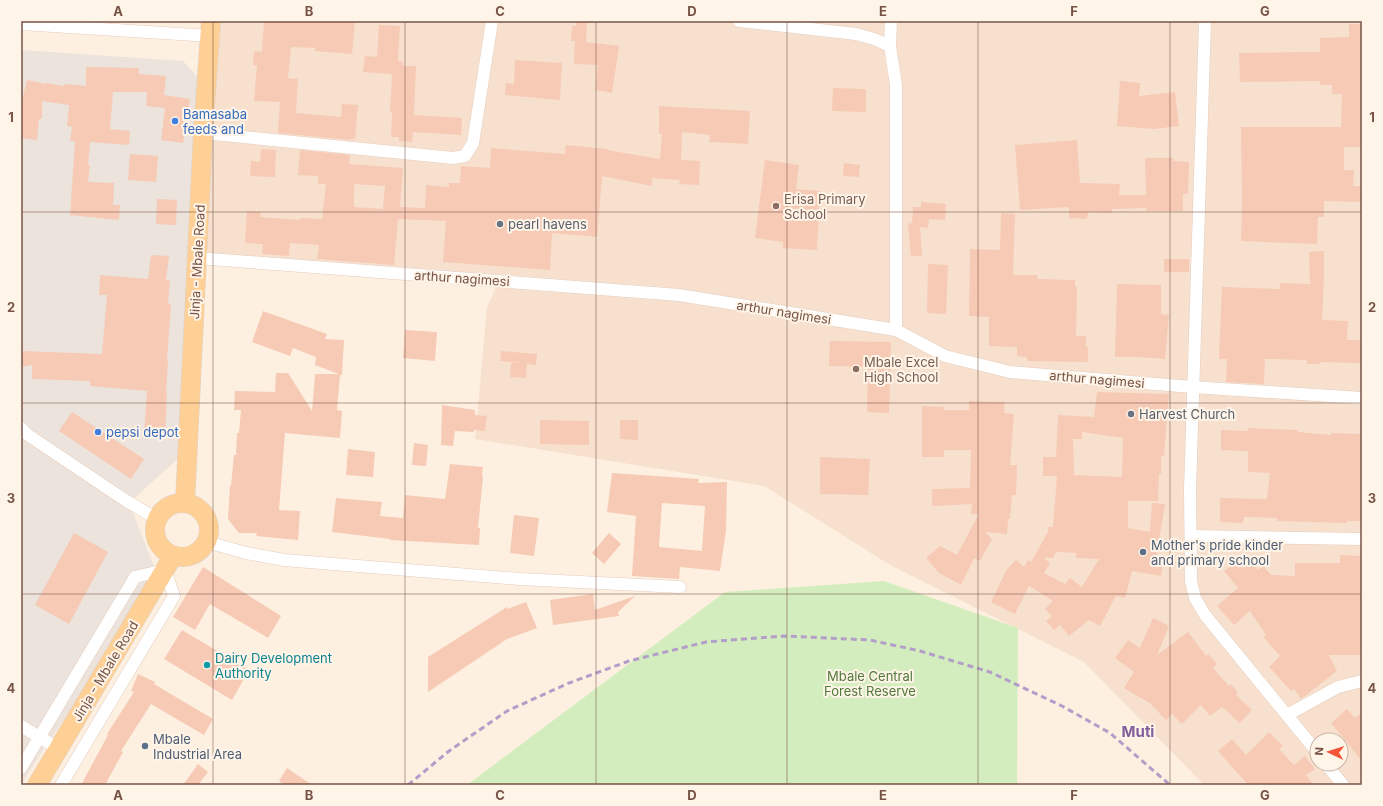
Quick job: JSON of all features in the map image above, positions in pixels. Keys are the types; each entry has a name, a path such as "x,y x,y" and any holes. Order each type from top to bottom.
{"main road":[{"name":"Jinja - Mbale Road","path":"185,503 203,133 211,29"},
{"path":"176,503 185,503 197,508 206,516 209,525 210,533 207,542 203,549 196,554 188,558 179,558 169,563 155,536 157,519 168,506 176,503"},
{"name":"Jinja - Mbale Road","path":"38,785 169,563"}],"street":[{"path":"203,133 453,158 465,156 473,143 492,21"},
{"path":"739,21 856,34 874,39 890,46"},
{"path":"890,21 890,46 896,85 896,330"},
{"path":"1205,21 1192,387 1190,490 1191,581 1195,598 1205,615 1309,742"},
{"path":"21,24 211,29"},
{"name":"arthur nagimesi","path":"197,258 679,295 896,330 945,356 1010,372 1192,387 1362,398"},
{"path":"21,428 28,435 125,500 157,519"},
{"path":"1191,536 1362,539"},
{"path":"207,542 246,553 292,561 520,579 680,587"},
{"path":"21,768 135,577 169,563 174,596 60,785"},
{"path":"1287,715 1338,688 1362,681"},
{"path":"21,726 59,749"},
{"path":"1332,772 1343,785"}],"shaded area":[{"path":"207,21 1362,21 1362,785 1204,785 1084,662 890,565 764,486 475,439 487,307 501,276 209,258 191,269"},
{"path":"21,50 183,61 204,84 182,455 129,503 160,581 47,744 21,785"}],"green space":[{"name":"Mbale Central Forest Reserve","path":"884,581 1018,628 1017,785 467,785 725,592"}],"building":[{"path":"264,21 355,21 352,54 315,51 315,48 291,47 288,78 298,79 296,113 341,117 342,104 358,105 355,139 351,138 351,140 278,133 280,102 254,101 257,66 253,65 254,51 262,52"},
{"path":"576,21 587,21 586,42 619,46 612,93 595,90 598,65 574,64 575,41 571,41 572,26 576,26"},
{"path":"1349,24 1362,24 1362,147 1344,147 1344,170 1354,170 1353,186 1362,186 1362,202 1324,201 1324,217 1318,217 1317,244 1241,241 1241,127 1341,127 1342,94 1332,94 1332,85 1320,85 1320,81 1240,82 1239,53 1320,52 1320,38 1349,37"},
{"path":"379,25 400,26 398,61 403,62 403,66 416,66 414,115 462,118 461,135 413,132 412,142 399,141 399,137 391,137 392,112 390,112 392,76 391,74 363,72 365,56 377,57"},
{"path":"515,60 562,63 560,100 505,95 506,83 514,84"},
{"path":"86,67 139,68 139,74 166,76 164,95 190,99 183,143 161,140 165,108 146,106 147,92 113,92 110,129 130,131 129,145 90,142 88,182 114,183 113,205 120,205 119,220 70,215 75,141 70,141 72,127 67,126 69,105 42,101 42,119 39,119 37,140 21,138 22,101 27,80 64,86 64,84 86,86"},
{"path":"1120,81 1140,83 1139,96 1175,92 1179,126 1154,129 1117,126"},
{"path":"833,88 866,89 866,112 832,111"},
{"path":"659,106 750,111 748,144 709,142 710,135 682,132 681,160 700,161 699,185 679,184 680,180 652,178 652,186 602,176 597,237 552,233 550,270 443,262 446,221 398,219 394,265 317,259 319,245 290,243 289,256 262,254 263,244 245,243 247,211 261,212 260,217 300,220 300,218 322,219 326,184 318,184 318,176 298,175 300,150 350,155 349,164 403,168 400,207 425,208 426,185 449,187 449,183 460,183 461,166 490,168 491,148 565,154 566,145 608,149 607,150 660,159 662,134 659,134","holes":["354,184 385,186 383,209 354,207"]},
{"path":"1077,140 1080,183 1120,184 1119,195 1146,195 1145,158 1173,158 1173,161 1189,162 1188,194 1183,194 1183,211 1146,211 1146,208 1112,209 1112,213 1088,212 1087,219 1069,218 1069,207 1020,210 1015,145"},
{"path":"261,149 276,150 275,177 250,176 251,161 260,162"},
{"path":"130,154 158,156 156,182 128,180"},
{"path":"765,160 799,165 796,189 820,191 817,250 783,248 783,242 755,238"},
{"path":"844,163 860,165 859,177 843,176"},
{"path":"157,199 177,200 176,225 156,224"},
{"path":"921,202 946,204 945,220 929,219 928,228 920,227 922,256 911,256 908,224 912,223 913,207 921,207"},
{"path":"1001,213 1015,214 1013,275 1037,275 1037,279 1075,280 1075,287 1077,287 1076,336 1086,336 1088,362 1027,361 1027,357 1017,356 1017,347 989,346 989,317 969,316 970,249 1000,250"},
{"path":"1324,251 1322,320 1348,321 1347,340 1362,340 1362,363 1320,362 1320,364 1307,364 1307,360 1265,359 1264,384 1226,382 1227,359 1219,359 1222,287 1280,289 1280,283 1310,284 1309,252"},
{"path":"151,255 169,256 166,280 170,280 168,304 171,304 167,360 165,436 144,434 147,391 90,386 90,381 32,379 32,365 21,367 21,351 102,354 107,295 99,295 100,275 148,279"},
{"path":"1164,259 1189,259 1189,272 1164,272"},
{"path":"928,264 948,265 946,314 927,313"},
{"path":"1117,284 1161,285 1161,314 1169,315 1165,359 1115,357"},
{"path":"263,311 327,334 325,339 344,340 342,375 340,375 337,410 342,411 340,438 285,433 279,510 300,511 298,540 256,536 257,533 239,533 228,519 230,486 234,455 236,455 237,433 239,433 241,410 234,410 235,391 275,392 276,373 288,373 312,411 315,374 339,374 315,365 316,357 293,348 290,356 252,342"},
{"path":"405,330 437,332 435,361 403,358"},
{"path":"830,341 891,342 889,413 867,412 868,367 829,366"},
{"path":"501,351 537,354 536,365 527,364 526,378 510,377 511,363 521,363 500,361"},
{"path":"1097,392 1169,394 1164,456 1161,456 1161,474 1159,474 1158,501 1128,501 1128,528 1150,532 1152,503 1165,504 1156,559 1163,561 1161,576 1132,571 1125,598 1116,596 1100,626 1089,620 1069,636 1060,625 1054,630 1046,621 1052,616 1045,609 1053,601 1029,586 1015,614 991,602 1007,569 1016,560 1024,567 1028,560 1031,562 1048,532 1048,527 1053,527 1057,476 1043,476 1043,457 1056,457 1058,415 1094,417","holes":["1082,432 1123,438 1122,477 1074,475 1073,439 1082,439","1056,552 1076,553 1076,558 1099,559 1082,587 1070,578 1065,584 1044,573 1050,563 1044,558 1053,558"]},
{"path":"969,401 1005,402 1004,413 1014,414 1010,465 1017,465 1016,495 1012,495 1007,534 985,532 992,539 980,561 974,558 961,585 939,573 926,558 940,546 957,555 979,514 971,514 972,504 932,506 932,489 970,488 971,450 944,450 944,457 922,457 922,406 944,407 944,410 969,410"},
{"path":"442,405 475,410 475,415 487,416 485,431 455,431 453,446 441,445"},
{"path":"72,412 144,459 131,479 59,431"},
{"path":"540,420 589,421 589,445 540,444"},
{"path":"620,420 638,420 638,440 620,439"},
{"path":"1248,428 1298,430 1298,432 1331,435 1331,433 1362,434 1362,521 1347,521 1347,523 1277,521 1277,518 1244,517 1243,523 1220,522 1220,498 1267,499 1270,473 1248,472 1248,451 1221,450 1221,430 1248,431"},
{"path":"414,443 428,445 426,466 412,465"},
{"path":"348,449 375,452 373,477 346,475"},
{"path":"820,457 870,459 868,495 820,494"},
{"path":"450,464 483,467 478,528 480,528 479,545 390,540 332,532 336,498 382,502 380,516 403,518 405,495 445,499"},
{"path":"612,473 699,479 698,483 727,482 726,531 720,571 680,567 679,579 632,576 636,516 607,512","holes":["662,503 705,506 702,551 659,547"]},
{"path":"514,515 539,518 534,556 510,553"},
{"path":"74,533 108,552 69,624 35,605"},
{"path":"609,533 621,544 604,564 592,553"},
{"path":"1245,554 1258,570 1263,566 1271,575 1295,576 1295,563 1340,563 1340,555 1362,556 1361,655 1329,655 1337,671 1301,699 1294,689 1291,691 1269,667 1280,656 1263,637 1266,635 1250,611 1234,625 1217,606 1238,588 1224,571"},
{"path":"203,567 281,616 268,638 210,604 195,630 173,617"},
{"path":"593,594 595,610 635,596 618,612 619,616 553,625 550,600"},
{"path":"526,602 537,628 507,639 428,692 428,657 507,607 507,609"},
{"path":"1153,618 1169,626 1157,655 1188,632 1206,656 1208,654 1217,664 1213,668 1229,686 1231,684 1238,693 1236,695 1252,710 1240,723 1222,707 1210,716 1201,705 1182,724 1172,714 1166,720 1151,704 1124,688 1134,672 1115,658 1128,640 1140,648"},
{"name":"Dairy Development Authority","path":"182,630 249,670 232,700 164,659"},
{"path":"138,674 155,682 154,684 213,719 204,735 151,704 121,751 123,752 105,785 81,785 108,735 107,734 134,692 131,691"},
{"path":"1347,709 1355,718 1362,712 1362,761 1349,745 1349,732 1338,732 1331,723"},
{"path":"1269,732 1283,746 1279,749 1294,765 1305,756 1309,761 1309,772 1310,772 1306,775 1314,785 1248,785 1218,751 1232,739 1246,755"},
{"path":"198,764 208,772 198,785 183,785"},
{"path":"287,768 312,785 285,785 279,781"}],"railway":[{"path":"408,785 449,751 507,711 569,683 629,661 706,642 784,636 870,640 920,651 990,672 1062,706 1110,733 1170,785"}],"place":[{"name":"Bamasaba feeds and","path":"175,121"},
{"name":"Erisa Primary School","path":"776,206"},
{"name":"pearl havens","path":"500,224"},
{"name":"Mbale Excel High School","path":"856,369"},
{"name":"Harvest Church","path":"1131,414"},
{"name":"pepsi depot","path":"98,432"},
{"name":"Mother's pride kinder and primary school","path":"1143,552"},
{"name":"Dairy Development Authority","path":"207,665"},
{"name":"Mbale Industrial Area","path":"145,746"}],"district":[{"name":"Muti","path":"1138,731"}]}
